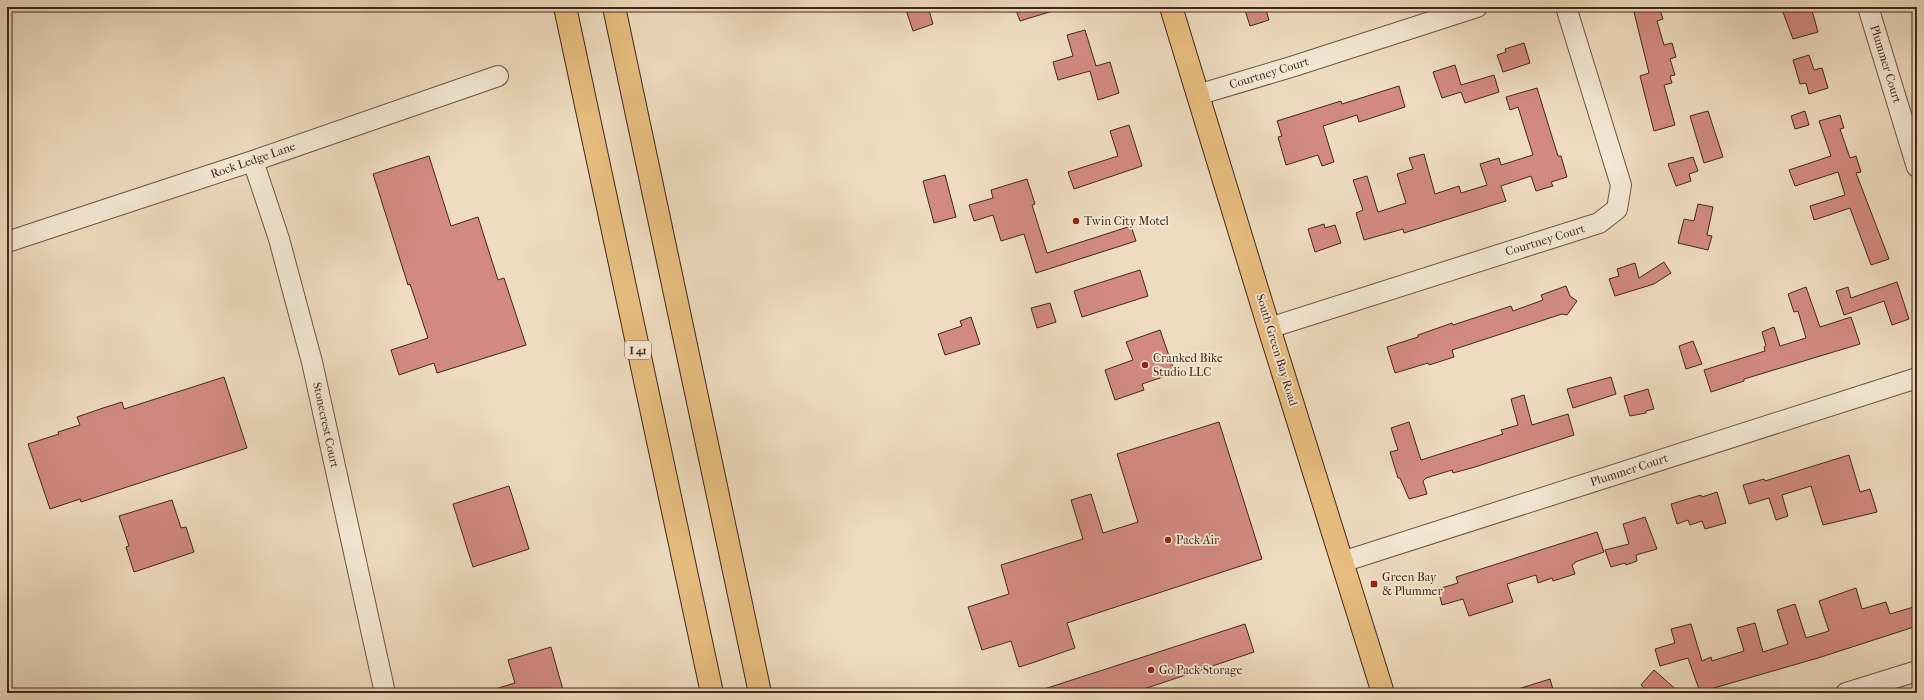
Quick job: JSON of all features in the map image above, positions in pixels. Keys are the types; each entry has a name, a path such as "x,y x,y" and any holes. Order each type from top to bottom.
{"main road":[{"name":"I 41","path":"565,7 712,693"},
{"path":"614,7 760,693"},
{"name":"South Green Bay Road","path":"1171,7 1383,693"}],"street":[{"name":"Courtney Court","path":"1198,95 1291,67 1477,7"},
{"name":"Courtney Court","path":"1269,328 1599,223 1617,209 1621,185 1566,7"},
{"name":"Plummer Court","path":"1868,7 1912,137 1917,167"},
{"name":"Rock Ledge Lane","path":"7,242 253,161 498,76"},
{"name":"Stonecrest Court","path":"253,161 279,239 312,362 385,693"},
{"name":"Plummer Court","path":"1342,562 1917,378"},
{"path":"1846,693 1917,671"}],"building":[{"path":"905,7 928,7 933,24 913,31"},
{"path":"1015,7 1056,7 1056,10 1020,21"},
{"path":"1244,7 1265,7 1269,20 1250,26"},
{"path":"1637,7 1659,7 1663,19 1657,21 1664,45 1672,43 1676,57 1670,59 1675,75 1670,76 1672,83 1664,85 1675,125 1654,131 1640,76 1649,73 1634,12 1638,11"},
{"path":"1781,7 1811,7 1818,32 1793,39"},
{"path":"1085,30 1096,66 1110,62 1119,93 1098,100 1090,71 1058,80 1053,62 1073,56 1067,35"},
{"path":"1524,43 1530,63 1503,72 1497,55 1506,52 1505,49"},
{"path":"1809,55 1814,70 1822,68 1828,88 1809,94 1806,83 1800,84 1793,60"},
{"path":"1455,65 1461,85 1494,75 1499,92 1465,103 1461,92 1442,98 1433,72"},
{"path":"1399,86 1405,107 1359,122 1357,115 1323,126 1334,162 1322,166 1318,155 1286,165 1278,137 1282,136 1277,121 1341,101 1342,104"},
{"path":"1537,88 1558,156 1561,156 1567,177 1551,182 1553,186 1536,191 1531,176 1501,186 1506,201 1404,233 1403,229 1364,240 1356,213 1363,210 1353,180 1367,176 1378,212 1406,203 1397,174 1413,169 1409,158 1424,154 1435,194 1459,186 1461,193 1487,185 1480,164 1499,158 1501,165 1533,155 1518,107 1510,110 1506,97"},
{"path":"1708,111 1723,157 1704,163 1690,116"},
{"path":"1805,111 1809,125 1795,129 1791,116"},
{"path":"1840,115 1844,128 1840,129 1850,158 1856,156 1861,172 1856,173 1889,259 1871,265 1850,208 1814,220 1810,206 1845,195 1838,172 1795,186 1789,170 1831,156 1819,121"},
{"path":"1129,125 1142,166 1074,189 1068,172 1118,156 1110,131"},
{"path":"429,156 451,226 478,217 498,280 504,278 526,345 437,373 434,363 399,375 391,350 428,338 410,284 408,285 373,174"},
{"path":"1693,157 1698,171 1689,174 1691,181 1676,186 1668,164"},
{"path":"945,175 956,217 934,223 923,181"},
{"path":"1027,179 1035,204 1032,205 1047,253 1131,226 1136,241 1036,273 1024,234 1001,241 993,215 974,221 969,205 993,198 991,190"},
{"path":"1698,204 1713,207 1707,235 1712,236 1708,250 1678,243 1684,219 1694,221"},
{"path":"1324,224 1325,228 1335,225 1341,243 1315,252 1308,229"},
{"path":"1664,262 1671,273 1654,284 1615,296 1609,279 1619,276 1617,269 1635,263 1639,278"},
{"path":"1140,270 1148,296 1082,317 1074,291"},
{"path":"1897,282 1909,319 1892,325 1884,301 1844,315 1836,291 1848,287 1851,298"},
{"path":"1566,286 1570,296 1577,301 1567,315 1562,314 1452,350 1454,357 1395,373 1387,347 1418,337 1418,335 1452,323 1453,325 1511,306 1513,311 1543,300 1541,295"},
{"path":"1806,287 1820,327 1851,317 1860,344 1744,379 1744,381 1711,392 1704,370 1765,351 1764,347 1766,346 1762,332 1774,327 1780,346 1806,338 1798,311 1794,312 1788,294"},
{"path":"1050,303 1056,322 1037,328 1031,308"},
{"path":"971,317 980,344 945,355 938,334 962,326 960,321"},
{"name":"Cranked Bike Studio LLC","path":"1160,330 1175,373 1142,384 1144,390 1115,400 1105,370 1133,360 1126,342"},
{"path":"1693,341 1702,364 1686,369 1679,346"},
{"path":"224,377 247,448 81,502 80,499 50,509 28,444 59,434 58,432 80,425 77,417 103,408 122,402 124,409"},
{"path":"1611,377 1616,394 1573,408 1567,389"},
{"path":"1648,389 1654,409 1646,411 1646,413 1630,416 1624,396"},
{"path":"1524,395 1532,425 1568,414 1574,435 1475,467 1453,473 1452,470 1426,478 1423,481 1427,494 1409,499 1400,478 1398,478 1390,452 1398,450 1391,428 1409,422 1421,460 1503,434 1501,430 1518,425 1511,399"},
{"name":"Pack Air","path":"1219,422 1262,559 1067,623 1075,648 1032,663 1019,667 1011,641 982,650 968,607 1009,594 1001,565 1083,539 1071,500 1091,494 1103,533 1138,522 1117,454"},
{"path":"1849,455 1860,492 1870,489 1877,512 1823,525 1811,486 1782,495 1788,516 1776,520 1769,498 1749,504 1743,485 1764,479 1765,481"},
{"path":"509,486 529,549 473,567 453,504"},
{"path":"1717,492 1726,523 1705,529 1702,521 1690,525 1688,520 1677,524 1671,504"},
{"path":"172,500 181,528 186,527 194,552 134,572 126,547 129,546 119,516"},
{"path":"1645,517 1657,549 1636,555 1637,561 1626,565 1625,563 1611,567 1605,550 1629,544 1623,524"},
{"path":"1597,532 1604,552 1575,562 1572,565 1575,574 1553,581 1552,578 1538,583 1536,575 1507,584 1513,602 1469,616 1463,599 1442,605 1438,589 1458,583 1456,577"},
{"path":"1856,588 1862,609 1886,602 1890,614 1917,606 1917,626 1818,658 1700,692 1688,658 1660,666 1655,649 1675,643 1671,629 1691,624 1702,661 1711,657 1712,661 1744,651 1737,628 1755,623 1763,652 1788,644 1777,610 1795,604 1806,638 1829,631 1819,601"},
{"name":"Go Pack Storage","path":"1245,624 1254,652 1132,693 1041,693 1041,690"},
{"path":"551,647 563,690 553,693 492,693 492,690 515,683 508,660"},
{"path":"1654,670 1680,693 1650,693 1641,685"},
{"path":"1550,679 1554,693 1515,693 1515,690"}],"place":[{"name":"Twin City Motel","path":"1076,221"},
{"name":"Cranked Bike Studio LLC","path":"1145,365"},
{"name":"Pack Air","path":"1168,540"},
{"name":"Green Bay & Plummer","path":"1374,584"},
{"name":"Go Pack Storage","path":"1151,670"}]}
